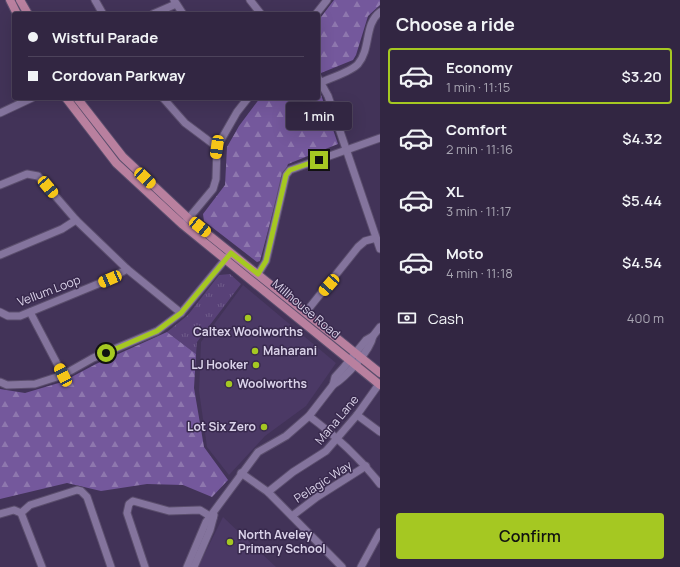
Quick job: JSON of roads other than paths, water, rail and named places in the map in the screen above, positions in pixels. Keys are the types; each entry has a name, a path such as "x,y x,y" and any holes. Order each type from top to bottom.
{"main road":[{"path":"10,0 16,12"},
{"path":"20,0 27,12"},
{"name":"Millhouse Road","path":"68,100 116,163 186,222 355,359 380,373"},
{"name":"Millhouse Road","path":"79,100 123,157 186,222"},
{"path":"116,163 123,157"},
{"name":"Millhouse Road","path":"228,256 258,274 306,312 355,359 379,385"}],"street":[{"path":"96,0 102,12"},
{"path":"250,0 259,12"},
{"path":"318,12 327,0"},
{"path":"157,12 175,2 182,12"},
{"path":"380,12 372,21 363,56 358,64 352,69 320,80 348,149 380,249"},
{"path":"0,113 28,100"},
{"path":"165,100 185,123 217,147"},
{"path":"186,222 213,189 216,179 217,147 245,100"},
{"path":"258,274 266,261 286,175 290,170 380,138"},
{"path":"0,185 27,174 38,176 76,220 127,269 181,313"},
{"path":"0,255 62,229 76,220"},
{"path":"306,312 358,247 365,241 376,238"},
{"path":"0,382 7,385 35,384 63,375 93,358 157,331 181,313 228,256"},
{"name":"Vellum Loop","path":"0,312 8,316 20,316 110,279 127,269"},
{"path":"30,312 63,375"},
{"path":"187,567 206,522 213,516 241,473 258,452 286,436 309,416 333,386 341,380 366,340 373,336 380,327"},
{"name":"Mana Lane","path":"268,492 293,472 326,452 357,415 379,385"},
{"path":"357,415 380,432"},
{"path":"309,416 338,438 366,466 380,484"},
{"name":"Pelagic Way","path":"292,516 317,497 366,466"},
{"path":"241,473 268,492 342,567"},
{"path":"21,513 30,504 77,490 81,491 87,497 110,567"},
{"path":"145,567 127,513 128,504 133,501 138,501 165,510 195,509 213,516"},
{"path":"0,514 14,510 21,513 42,567"},
{"path":"194,567 210,530 213,516"},
{"path":"361,567 380,532"}],"place":[{"name":"Caltex Woolworths","path":"248,318"},
{"name":"Maharani","path":"255,351"},
{"name":"LJ Hooker","path":"256,365"},
{"name":"Woolworths","path":"229,384"},
{"name":"Lot Six Zero","path":"264,427"},
{"name":"North Aveley Primary School","path":"230,542"}]}
